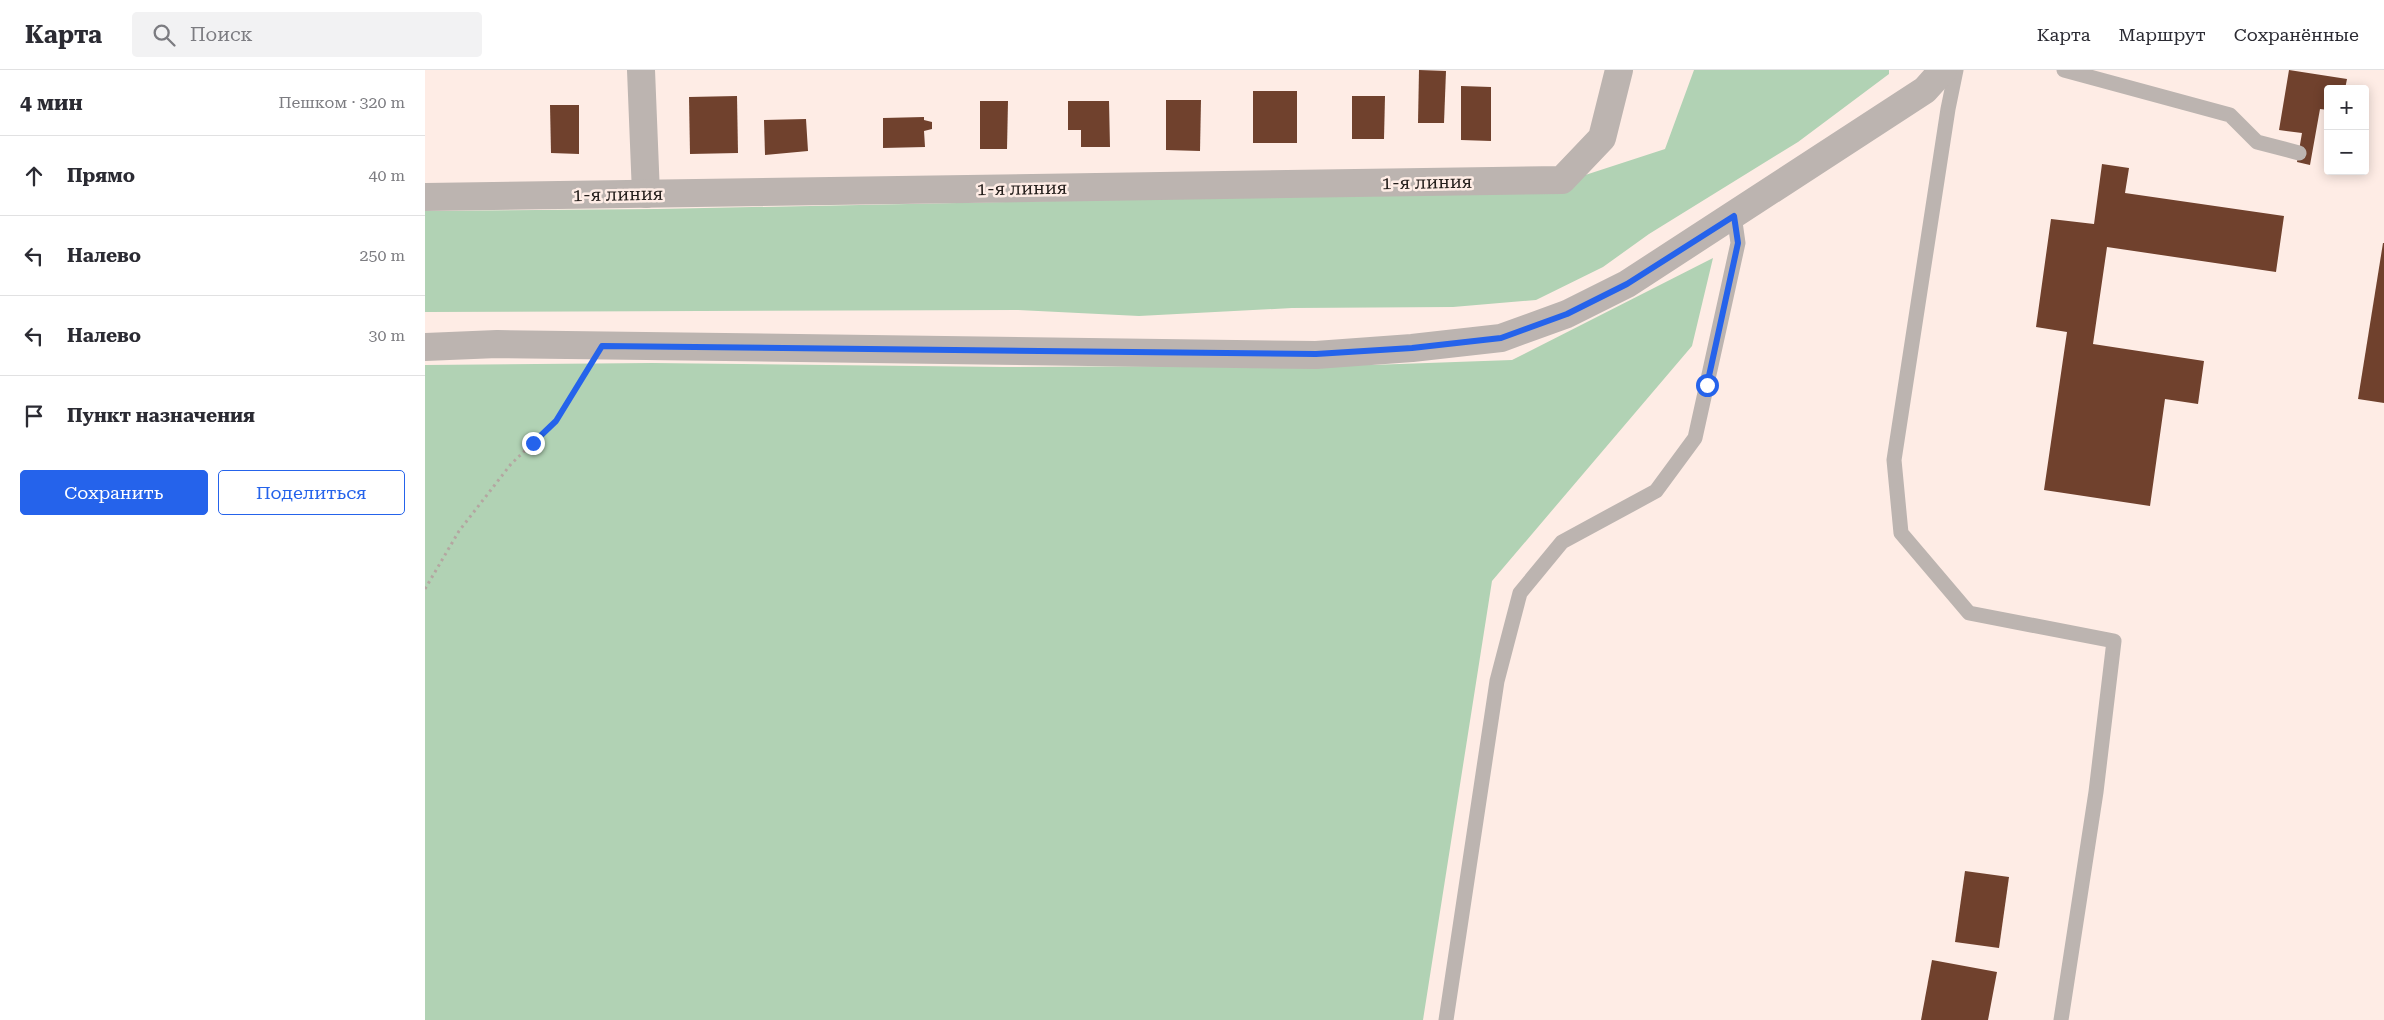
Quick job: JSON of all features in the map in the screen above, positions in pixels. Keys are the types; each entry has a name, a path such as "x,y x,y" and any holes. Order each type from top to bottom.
{"street":[{"path":"641,70 646,194"},
{"name":"1-я линия","path":"425,197 1562,180 1602,138 1619,70"},
{"path":"425,347 497,344 1316,354 1412,348 1501,338 1567,314 1627,284 1925,90 1943,70"}],"lane":[{"path":"1956,70 1948,109 1894,460 1901,533 1969,612 2114,641 2096,792 2061,1020"},
{"path":"2064,70 2230,115 2257,142 2299,152"},
{"path":"1446,1020 1497,681 1520,593 1562,542 1656,491 1695,438 1738,243 1734,216"}],"path":[{"path":"425,589 459,530 511,464 556,421 602,346"}],"green space":[{"path":"1694,70 1889,70 1889,74 1798,142 1649,234 1603,267 1536,300 1453,307 1292,308 1139,316 1018,310 425,312 425,211 657,209 1548,191 1573,179 1665,149"},
{"path":"1713,258 1692,346 1492,581 1423,1020 425,1020 425,365 652,363 1003,367 1371,365 1512,360"}],"building":[{"path":"1419,70 1446,71 1444,123 1418,123"},
{"path":"2289,70 2347,79 2346,85 2324,85 2324,110 2320,109 2310,165 2297,162 2302,133 2279,130"},
{"path":"1461,86 1491,87 1491,141 1461,140"},
{"path":"1253,91 1297,91 1297,143 1253,143"},
{"path":"737,96 738,153 690,154 689,97"},
{"path":"1352,96 1385,96 1384,139 1352,139"},
{"path":"1166,100 1201,100 1200,151 1166,150"},
{"path":"980,101 1008,101 1007,149 980,149"},
{"path":"1068,101 1109,101 1110,147 1081,147 1081,130 1068,130"},
{"path":"550,105 579,105 579,154 551,153"},
{"path":"924,117 924,120 932,122 932,129 924,131 925,147 883,148 883,118"},
{"path":"806,119 808,151 765,155 764,120"},
{"path":"2102,164 2129,168 2125,193 2284,216 2276,272 2107,247 2093,344 2204,361 2198,404 2165,399 2150,506 2044,490 2067,332 2036,327 2051,219 2094,224"},
{"path":"2384,243 2384,403 2358,399"},
{"path":"1965,871 2009,877 1999,948 1955,942"},
{"path":"1932,960 1997,972 1988,1020 1921,1020"}],"route":[{"path":"533,443 556,421 602,346 1316,354 1412,348 1501,338 1567,314 1627,284 1734,216 1738,243 1707,385"}]}
